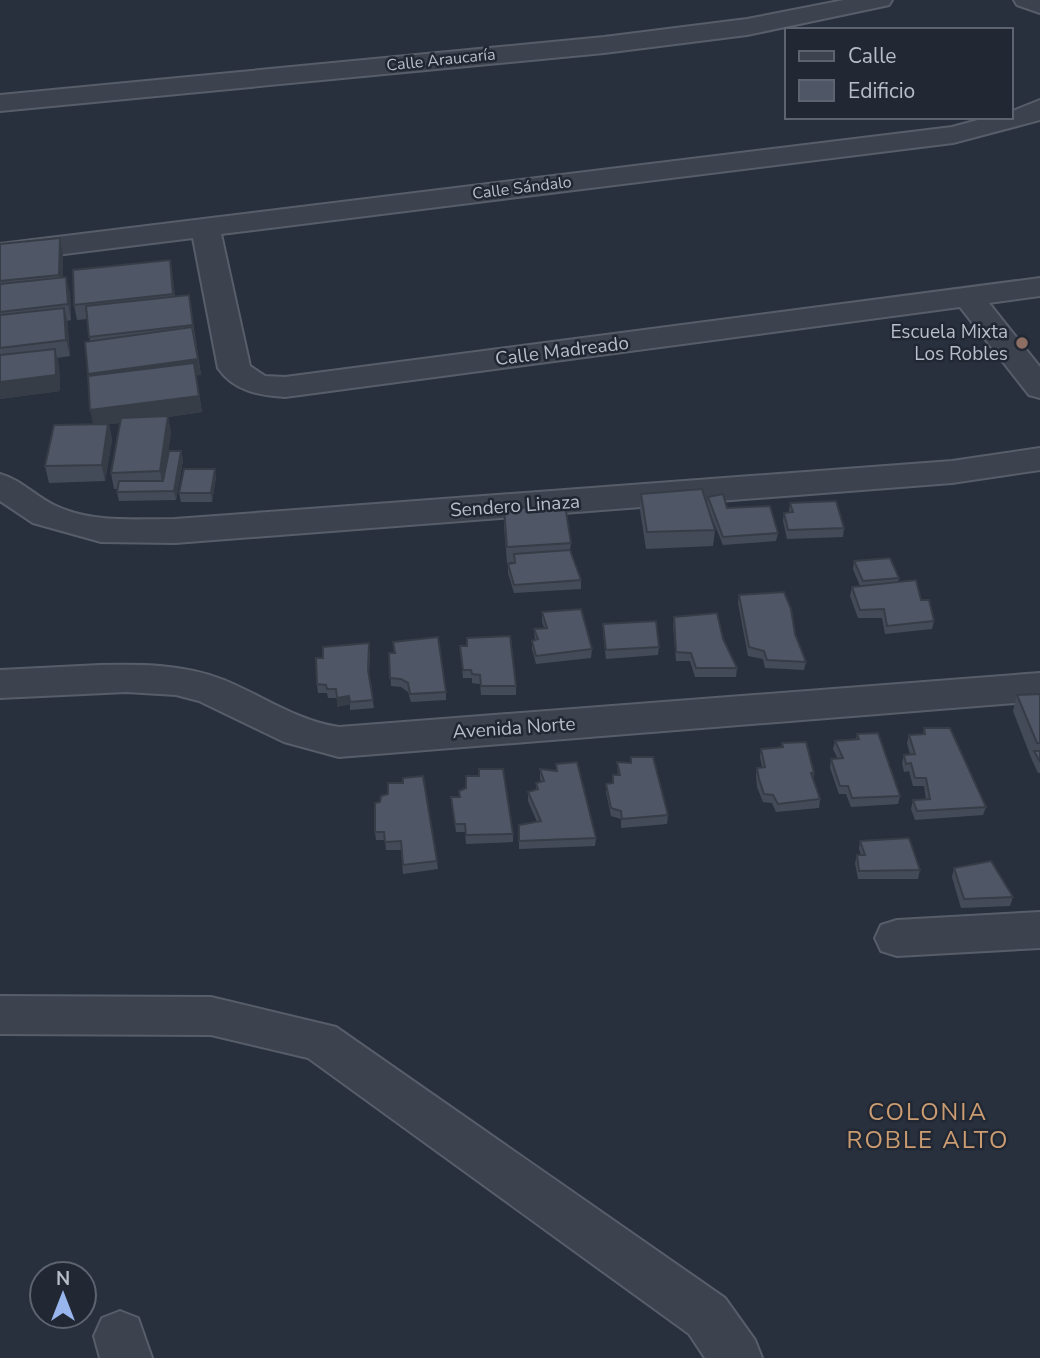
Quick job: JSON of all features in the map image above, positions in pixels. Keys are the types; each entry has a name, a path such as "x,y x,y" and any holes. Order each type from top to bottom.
{"street":[{"name":"Calle Araucaría","path":"0,103 604,44 747,27 880,0"},
{"path":"1026,0 1040,6"},
{"name":"Calle Sándalo","path":"0,253 953,135 1032,114 1040,108"},
{"name":"Calle Madreado","path":"205,226 234,368 243,379 260,386 285,387 1040,287"},
{"path":"969,298 1040,388"},
{"name":"Sendero Linaza","path":"0,485 45,515 101,530 175,531 952,472 1040,459"},
{"name":"Avenida Norte","path":"0,684 140,679 173,681 203,687 318,740 339,742 1040,687"},
{"path":"897,938 1040,930"},
{"path":"0,1015 211,1016 320,1041 707,1316 736,1358"}],"building":[{"path":"60,238 59,275 0,281 0,244"},
{"path":"170,260 173,294 74,305 73,270"},
{"path":"66,277 68,304 0,312 0,284"},
{"path":"189,295 193,325 89,337 86,306"},
{"path":"64,308 66,340 0,348 0,315"},
{"path":"192,327 198,359 88,374 85,342"},
{"path":"55,349 56,375 0,382 0,355"},
{"path":"194,363 199,396 90,410 88,376"},
{"path":"168,416 160,471 111,473 121,418"},
{"path":"108,424 102,465 45,466 54,425"},
{"path":"169,451 181,451 174,491 117,492 119,481 163,481"},
{"path":"184,469 215,469 211,493 179,493"},
{"path":"702,489 715,530 647,532 641,494"},
{"path":"723,494 727,508 770,506 778,533 723,537 708,497"},
{"path":"836,501 844,528 788,530 784,513 793,512 790,503"},
{"path":"565,505 571,543 507,547 504,509"},
{"path":"570,550 581,580 514,585 508,564 515,563 514,554"},
{"path":"890,558 899,578 863,581 854,561"},
{"path":"916,580 921,600 929,600 934,621 887,626 884,609 860,610 852,587"},
{"path":"784,592 806,662 767,660 764,651 749,647 739,595"},
{"path":"581,609 592,649 536,656 532,641 538,639 534,629 547,628 542,612"},
{"path":"717,613 723,639 737,668 696,668 691,653 676,652 674,617"},
{"path":"656,621 659,647 606,650 603,624"},
{"path":"510,636 516,686 481,686 480,675 472,674 471,670 463,670 460,646 467,646 467,638"},
{"path":"438,637 446,692 410,694 408,683 390,678 389,653 395,653 393,642"},
{"path":"369,643 368,670 373,700 350,702 349,696 337,698 336,689 327,689 326,685 317,684 316,658 323,658 323,647"},
{"path":"1040,694 1040,743 1037,743 1017,695"},
{"path":"924,728 950,728 986,807 917,811 913,800 930,799 926,778 915,778 911,763 906,764 904,755 915,754 909,735 925,734"},
{"path":"878,733 900,796 852,798 848,786 840,786 831,759 843,758 835,741 859,739 857,734"},
{"path":"806,742 814,773 811,773 820,799 778,804 773,795 764,794 759,779 757,768 765,767 761,749 783,747 782,743"},
{"path":"1034,751 1040,751 1040,762"},
{"path":"631,757 653,757 668,815 622,819 621,811 611,808 606,784 613,783 613,775 620,775 617,762 631,763"},
{"path":"577,762 596,838 519,841 519,825 541,821 528,792 538,789 536,783 544,781 540,769 557,771 556,764"},
{"path":"479,769 503,769 513,834 466,835 465,824 455,824 451,797 460,797 459,791 466,788 466,776 479,776"},
{"path":"423,776 437,861 403,865 401,841 385,842 384,832 375,832 375,803 380,802 381,796 388,794 388,783 403,783 403,778"},
{"path":"909,838 920,870 859,871 857,855 865,855 860,841"},
{"path":"991,861 1013,897 964,899 954,868"}],"place":[{"name":"Escuela Mixta Los Robles","path":"1022,343"}],"district":[{"name":"COLONIA ROBLE ALTO","path":"928,1126"}]}
